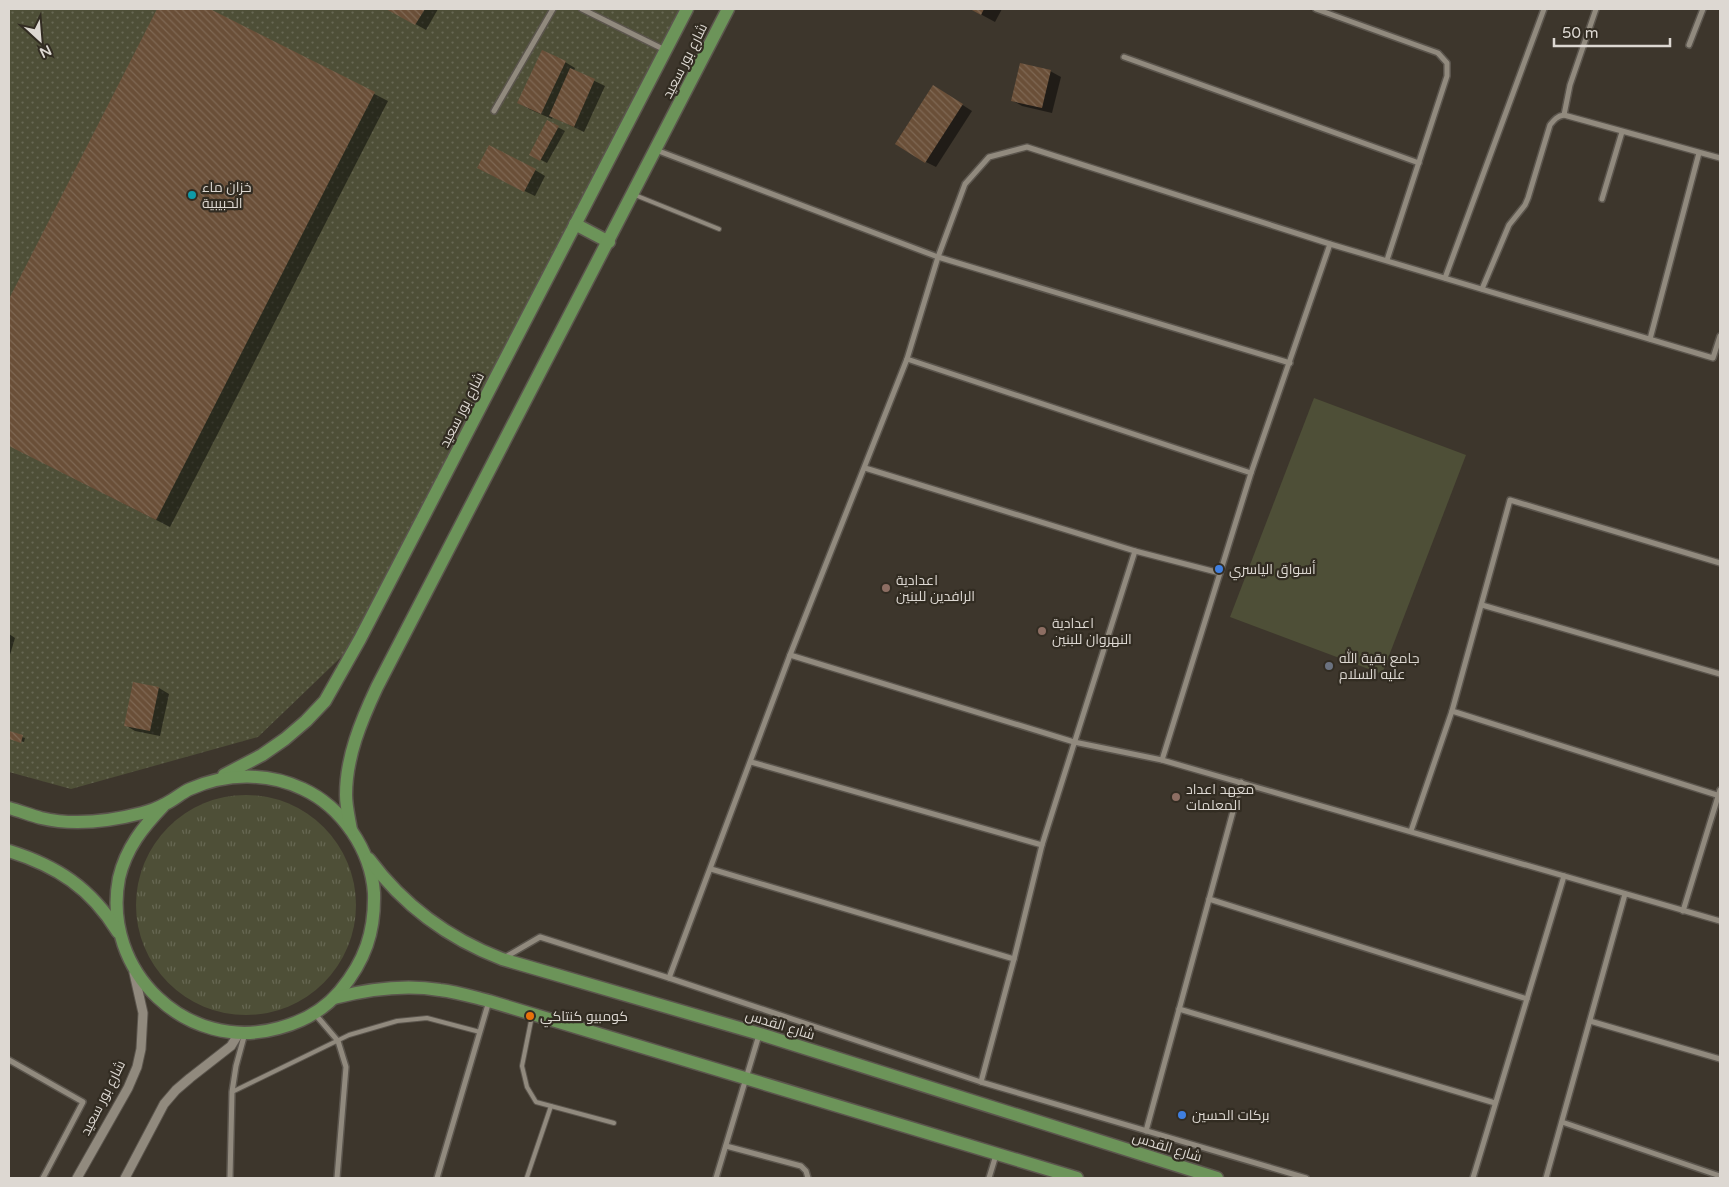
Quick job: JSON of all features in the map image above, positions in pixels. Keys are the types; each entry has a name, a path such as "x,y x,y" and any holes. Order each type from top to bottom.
{"main road":[{"name":"شارع بور سعيد","path":"213,780 262,755 285,739 306,721 324,701 365,630 687,9"},
{"name":"شارع بور سعيد","path":"351,830 346,796 349,762 366,711 377,687 728,9"},
{"path":"575,224 608,242"},
{"path":"9,851 44,864 75,882 100,906 120,935 133,968 148,989 167,1007 189,1020 214,1030 242,1033 269,1031 293,1024 314,1013 334,998 354,974 368,946 374,915 373,883 364,853 351,830 330,807 304,790 274,779 244,776 213,780 188,790 164,805 144,826 129,850 120,878 117,906 120,935"},
{"path":"9,808 42,818 84,821 125,817 164,805"},
{"name":"شارع القدس","path":"364,853 392,887 424,917 461,941 502,959 760,1034 1218,1178"},
{"path":"334,998 369,990 405,987 441,990 489,1001 1076,1178"}],"street":[{"path":"494,111 553,9"},
{"path":"582,9 665,50"},
{"path":"1316,9 1438,53 1447,63 1447,76 1387,260"},
{"path":"1445,278 1544,9"},
{"path":"1564,116 1570,85 1596,9"},
{"path":"1689,44 1703,9"},
{"path":"1124,57 1419,163"},
{"path":"1482,289 1509,225 1525,205 1528,198 1550,125 1554,119 1564,116 1720,158"},
{"path":"1602,199 1622,132"},
{"path":"669,978 790,654 907,359 938,257 965,184 988,158 1027,147 1330,244 1714,358 1720,336"},
{"path":"656,149 938,257 1290,363"},
{"path":"1650,339 1700,153"},
{"path":"1162,760 1252,473 1330,244"},
{"path":"907,359 1252,473"},
{"path":"865,468 1135,551 1220,573"},
{"path":"1411,831 1452,710 1510,500 1720,563"},
{"path":"981,1082 1042,845 1135,551"},
{"path":"1482,605 1720,674"},
{"path":"790,654 1074,742 1162,760 1241,782 1720,922"},
{"path":"1452,710 1720,794 1683,911"},
{"path":"751,762 1042,845"},
{"path":"1146,1131 1241,782"},
{"path":"711,869 1014,959"},
{"path":"1472,1178 1564,876"},
{"path":"1546,1178 1626,894"},
{"path":"1209,899 1527,998"},
{"path":"502,959 540,937 981,1082 1306,1178"},
{"name":"شارع بور سعيد","path":"77,1178 128,1088 137,1067 143,1031 143,1013 133,968"},
{"path":"437,1178 489,1001"},
{"path":"1179,1009 1495,1103"},
{"path":"314,1013 338,1041 346,1067 336,1178"},
{"path":"1590,1021 1720,1059"},
{"path":"230,1178 232,1092 242,1033"},
{"path":"126,1178 164,1104 176,1090 231,1046 242,1033"},
{"path":"716,1178 760,1034"},
{"path":"9,1060 83,1102 43,1178"},
{"path":"1562,1122 1720,1176"},
{"path":"726,1146 801,1166 806,1171 808,1178"},
{"path":"989,1178 996,1154"}],"lane":[{"path":"633,194 719,229"},
{"path":"532,1014 522,1066 526,1087 536,1102 614,1124"},
{"path":"232,1092 349,1035 397,1021 427,1018 480,1032"},
{"path":"526,1177 551,1106"}],"green space":[{"path":"9,9 687,9 360,639 258,737 71,789 9,772"},
{"path":"1314,398 1466,455 1382,674 1230,617"},
{"path":"235,795 257,795 288,803 307,813 324,827 338,844 348,863 356,894 356,916 348,947 338,966 324,983 307,997 288,1007 257,1015 235,1015 204,1007 194,1002 176,990 161,975 144,947 136,916 136,894 144,863 149,853 161,835 176,820 204,803"}],"building":[{"name":"خزان ماء الحبيبية","path":"157,9 210,9 375,92 156,520 9,446 9,299"},
{"path":"386,9 425,9 415,25"},
{"path":"970,9 984,9 981,15"},
{"path":"542,50 566,61 541,114 517,103"},
{"path":"1020,63 1051,70 1042,108 1011,101"},
{"path":"570,68 595,79 574,127 549,116"},
{"path":"933,85 963,104 925,163 895,144"},
{"path":"547,120 559,126 540,161 529,155"},
{"path":"489,145 536,169 524,192 477,168"},
{"path":"133,682 159,687 150,731 124,726"},
{"path":"9,731 23,735 21,743 9,739"}],"place":[{"name":"خزان ماء الحبيبية","path":"192,195"},
{"name":"أسواق الياسري","path":"1219,569"},
{"name":"اعدادية الرافدين للبنين","path":"886,588"},
{"name":"اعدادية النهروان للبنين","path":"1042,631"},
{"name":"جامع بقية الله عليه السلام","path":"1329,666"},
{"name":"معهد اعداد المعلمات","path":"1176,797"},
{"name":"كومبيو كنتاكي","path":"530,1016"},
{"name":"بركات الحسين","path":"1182,1115"}]}
